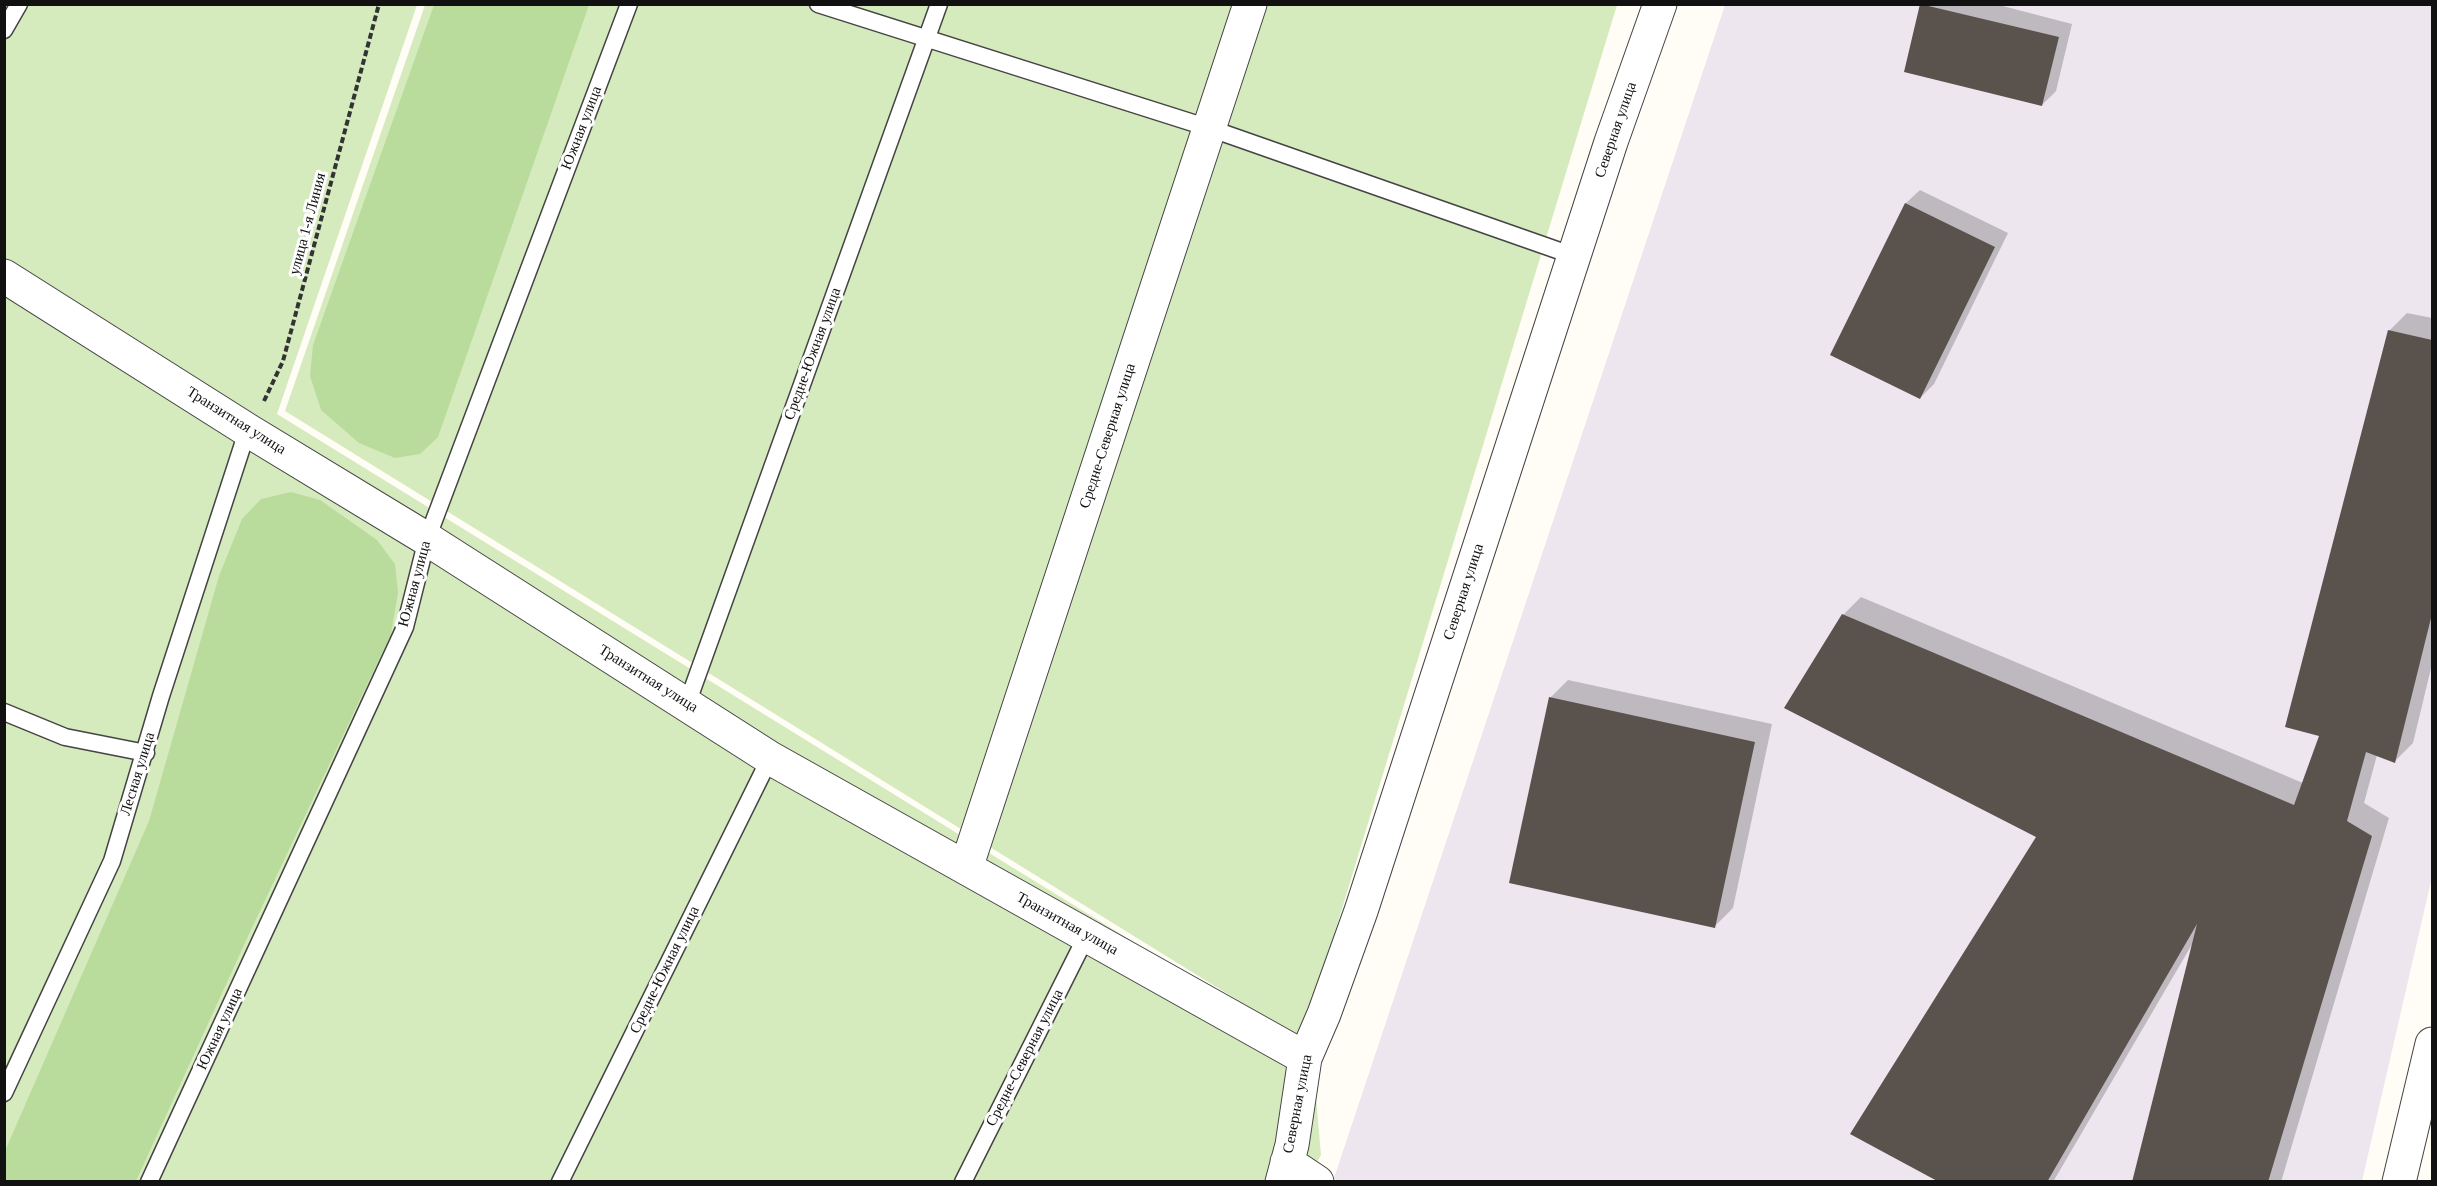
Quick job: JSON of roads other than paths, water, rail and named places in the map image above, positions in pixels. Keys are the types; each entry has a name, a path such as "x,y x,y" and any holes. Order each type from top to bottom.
{"street":[{"name":"Средне-Северная улица","path":"966,868 1250,4"},
{"name":"Северная улица","path":"1285,1172 1292,1145 1305,1058 1324,1014 1361,911 1574,256 1660,4"},
{"name":"Транзитная улица","path":"4,276 246,438 427,539 770,758 1305,1058"},
{"path":"2399,1182 2433,1044"},
{"path":"1285,1172 1317,1182"}],"lane":[{"path":"4,30 19,4"},
{"name":"Южная улица","path":"149,1182 405,627 427,539 629,4"},
{"path":"818,4 1209,128 1574,256"},
{"name":"Средне-Южная улица","path":"687,704 939,4"},
{"name":"Лесная улица","path":"4,1093 112,861 146,753 161,696 246,438"},
{"path":"4,712 65,736 146,753"},
{"name":"Средне-Южная улица","path":"560,1182 770,758"},
{"name":"Средне-Северная улица","path":"963,1182 1087,936"}]}
